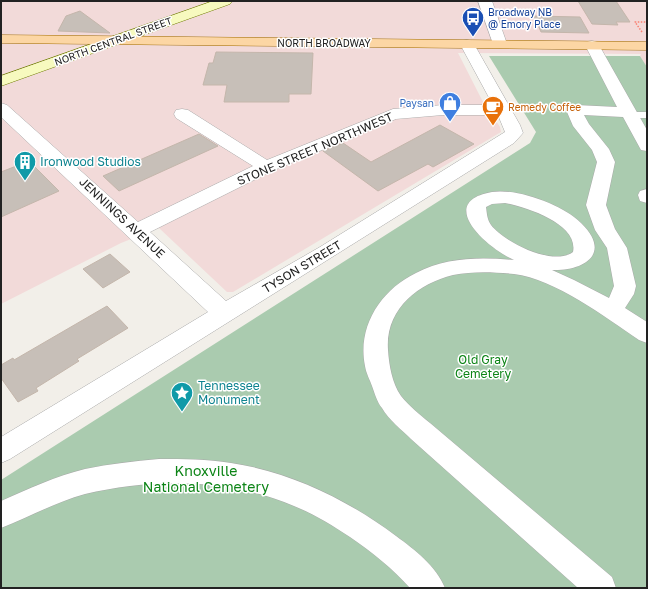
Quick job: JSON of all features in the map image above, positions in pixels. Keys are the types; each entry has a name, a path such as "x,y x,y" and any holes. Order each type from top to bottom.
{"main road":[{"name":"NORTH CENTRAL STREET","path":"1,81 222,2"},
{"name":"NORTH BROADWAY","path":"1,39 647,46"}],"street":[{"path":"485,1 500,44"},
{"name":"TYSON STREET","path":"1,451 224,313 327,252 508,139 514,132 504,110 467,44"},
{"path":"592,45 627,112 647,146"},
{"name":"JENNINGS AVENUE","path":"1,108 224,313"},
{"name":"STONE STREET NORTHWEST","path":"136,231 266,167 393,114 443,110 504,110"},
{"path":"610,310 620,299 625,286 617,248 601,220 596,205 606,162 600,151 580,125 575,112 576,110 582,110 627,112"},
{"path":"182,114 266,167"},
{"path":"601,588 410,421 391,402 377,370 374,355 375,342 378,328 386,308 404,288 425,277 455,266 484,265 514,267 530,265 544,262 571,262 579,259 584,252 584,243 575,228 560,216 532,203 505,197 487,199 476,205 476,216 484,231 530,265 610,310 647,334"},
{"path":"1,515 38,498 86,482 133,473 179,470 224,473 267,482 310,498 351,520 391,549 427,587"}],"lane":[{"path":"627,112 635,115 647,115"}],"path":[{"path":"642,32 635,22 647,22"}],"shaded area":[{"path":"1,1 647,1 647,67 640,56 641,54 458,53 482,100 500,127 501,132 233,292 227,292 159,228 121,243 1,304"}],"green space":[{"name":"Old Gray Cemetery","path":"489,56 640,56 647,67 647,588 1,588 1,480 530,143 536,132"}],"building":[{"path":"578,1 616,1 630,22 616,22 618,25 592,24"},
{"path":"80,11 110,33 58,31 66,16"},
{"path":"534,16 580,17 589,33 541,32"},
{"path":"216,52 313,53 311,94 289,94 289,102 224,102 227,85 203,85 209,63 213,63"},
{"path":"440,125 474,144 433,167 428,164 378,191 323,151 343,143 371,162"},
{"path":"199,134 218,146 119,191 103,176"},
{"name":"Ironwood Studios","path":"29,161 59,191 1,217 1,172"},
{"path":"110,254 130,272 103,288 83,269"},
{"path":"107,306 128,328 77,359 79,361 36,388 38,391 18,402 1,378 1,365 13,358 14,360"}],"place":[{"name":"Broadway NB @ Emory Place","path":"473,38"},
{"name":"Paysan","path":"450,122"},
{"name":"Remedy Coffee","path":"493,126"},
{"name":"Ironwood Studios","path":"25,182"},
{"name":"Tennessee Monument","path":"182,412"}],"park label":[{"name":"Knoxville National Cemetery","path":"206,480"}]}
